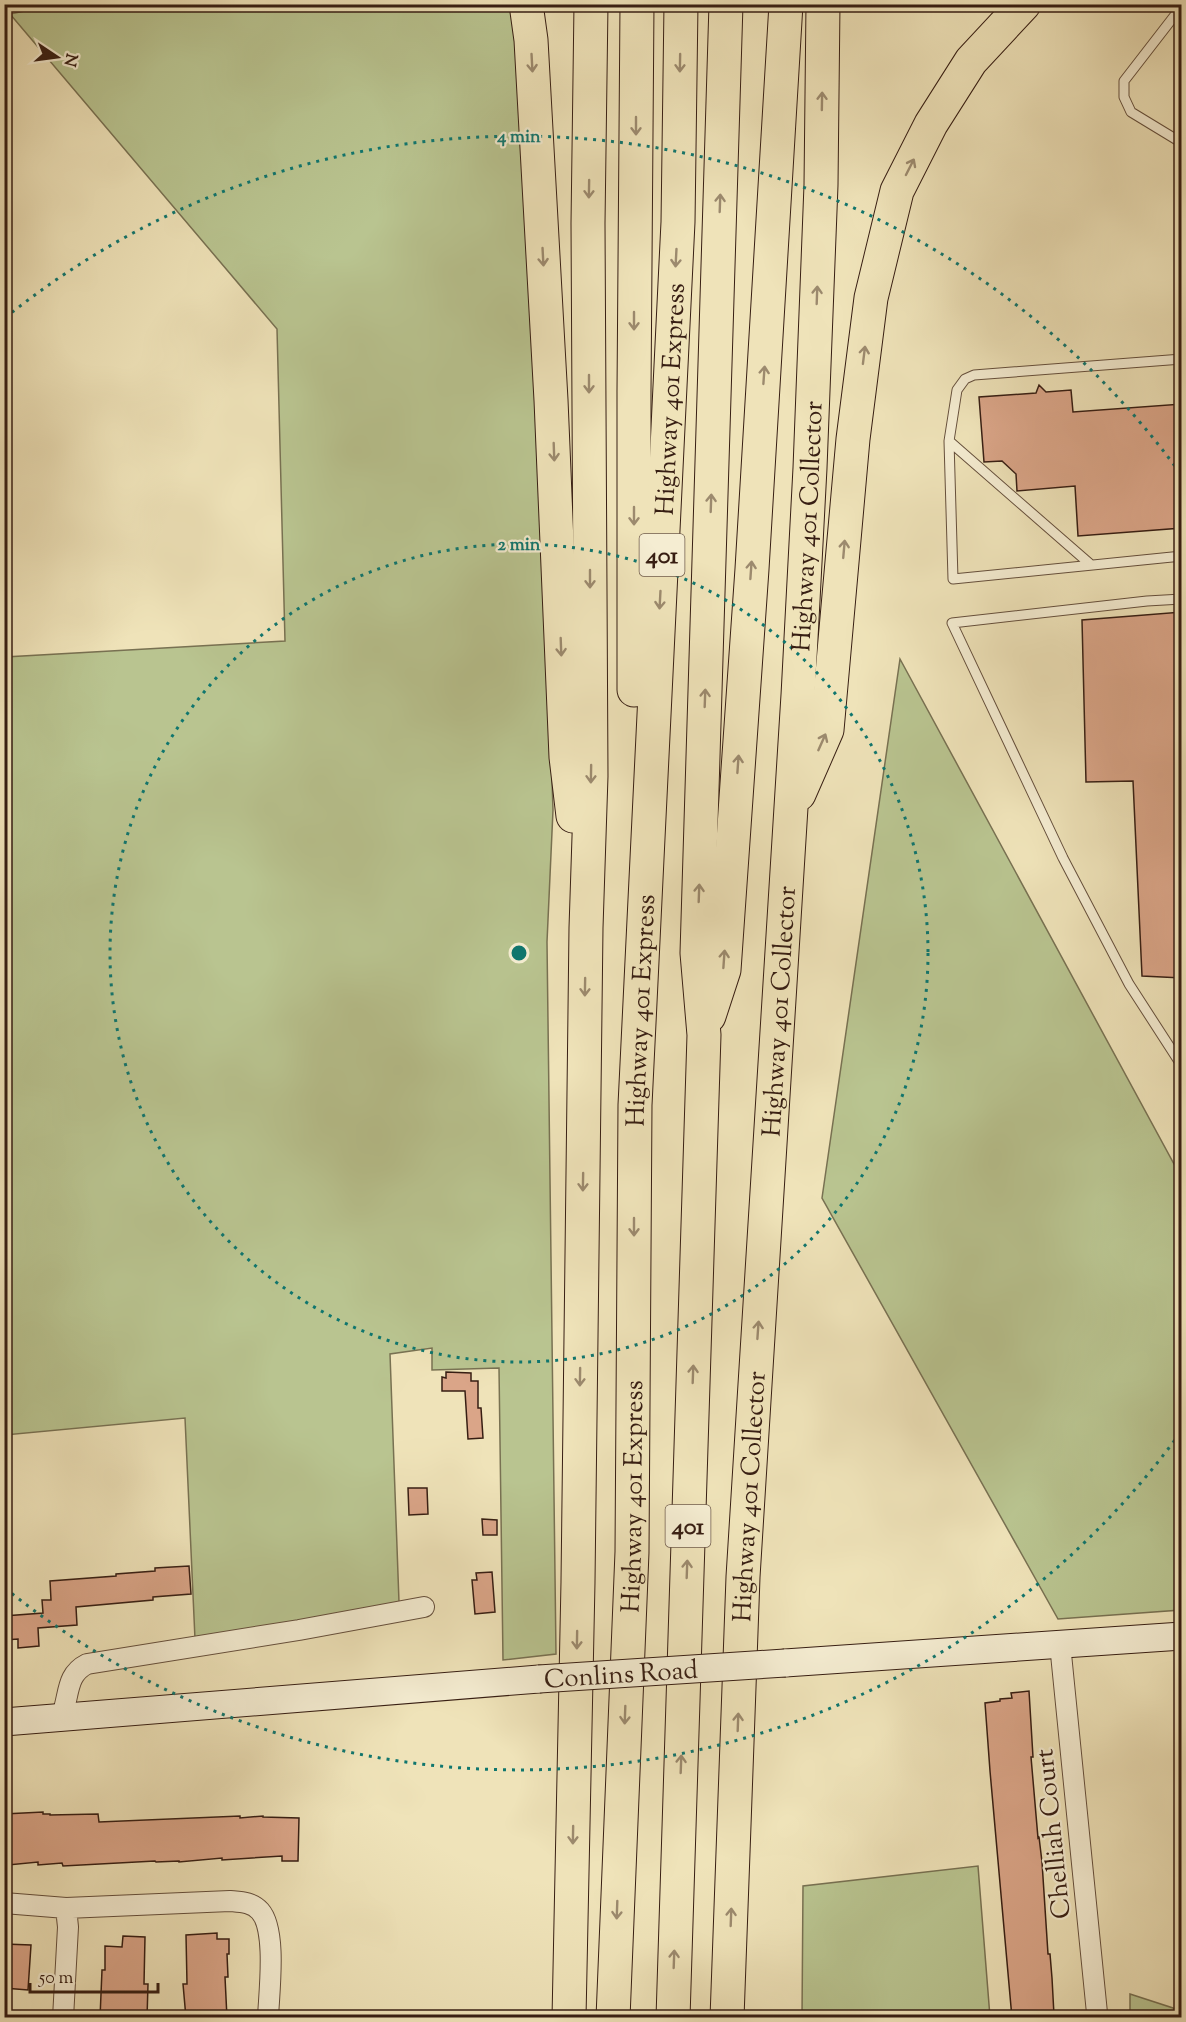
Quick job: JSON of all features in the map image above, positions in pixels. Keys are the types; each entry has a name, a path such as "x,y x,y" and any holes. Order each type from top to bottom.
{"highway":[{"path":"526,4 531,40 552,400 566,757 586,928"},
{"path":"569,2018 578,1582 586,928 591,776 588,223 591,4"},
{"path":"635,1105 634,392 637,4"},
{"name":"Highway 401 Express","path":"613,2018 632,1552 635,1105 678,222 681,4"},
{"name":"Highway 401 Express","path":"673,2018 704,1035 698,953 726,4"},
{"path":"704,1035 724,970 751,581 786,4"},
{"name":"Highway 401 Collector","path":"727,2018 743,1577 810,456 821,185 823,4"},
{"path":"790,815 827,730 854,439 871,298 897,191 931,124 971,61 1024,4"}],"street":[{"path":"61,1718 67,1704 72,1675 79,1667 87,1664 299,1630 424,1607"},
{"name":"Conlins Road","path":"4,1722 539,1679 1182,1636"},
{"name":"Chelliah Court","path":"1060,1644 1097,2013 1095,2018"},
{"path":"4,1904 66,1908 230,1901 244,1902 254,1906 261,1912 267,1923 271,1947 268,2018"},
{"path":"63,2018 68,1928 66,1908"}],"lane":[{"path":"1181,142 1131,112 1124,97 1124,81 1182,6"},
{"path":"1182,358 974,375 965,379 957,390 949,441 953,579 1182,556"},
{"path":"949,441 1090,564"},
{"path":"1182,599 952,623 1063,858 1129,984 1182,1066"}],"green space":[{"path":"59,4 511,5 517,37 540,422 553,810 547,942 556,1654 503,1660 499,1368 432,1370 432,1348 390,1354 399,1602 330,1619 195,1639 185,1418 5,1435 5,657 285,641 277,329 10,14"},
{"path":"900,659 1181,1177 1181,1610 1058,1619 822,1198"},
{"path":"978,1866 990,2017 802,2017 803,1886"},
{"path":"1130,1994 1173,2008 1181,2017 1130,2017"}],"building":[{"path":"1039,385 1046,392 1071,390 1073,412 1182,404 1182,528 1078,536 1075,486 1017,491 1016,474 1002,461 984,462 979,397 1036,393"},
{"path":"1182,612 1182,978 1142,976 1133,781 1086,782 1082,620"},
{"path":"446,1372 471,1373 471,1381 478,1381 478,1408 481,1408 483,1438 468,1439 465,1391 442,1391 442,1377 446,1378"},
{"path":"408,1488 427,1488 428,1514 409,1515"},
{"path":"482,1519 497,1520 497,1535 483,1535"},
{"path":"189,1566 191,1594 76,1607 77,1625 38,1628 39,1646 18,1648 18,1639 4,1640 4,1616 43,1613 42,1600 51,1600 50,1581 116,1576 116,1574 155,1571 155,1568"},
{"path":"492,1572 495,1612 475,1614 472,1580 477,1580 476,1573"},
{"path":"1029,1691 1033,1757 1031,1757 1042,1862 1048,1954 1050,1954 1053,2018 1012,2018 985,1703 1012,1698 1011,1693"},
{"path":"43,1812 43,1814 50,1815 98,1814 99,1822 240,1816 240,1818 263,1816 299,1818 298,1861 282,1861 282,1856 63,1866 62,1863 38,1865 38,1862 8,1865 6,1851 4,1851 4,1814"},
{"path":"217,1933 217,1939 229,1939 228,1977 225,1977 227,2018 186,2018 183,1984 187,1984 186,1935"},
{"path":"123,1936 145,1937 144,1984 148,1984 147,2018 100,2018 105,1946 122,1947"},
{"path":"4,1944 31,1945 28,1990 4,1988"}]}
